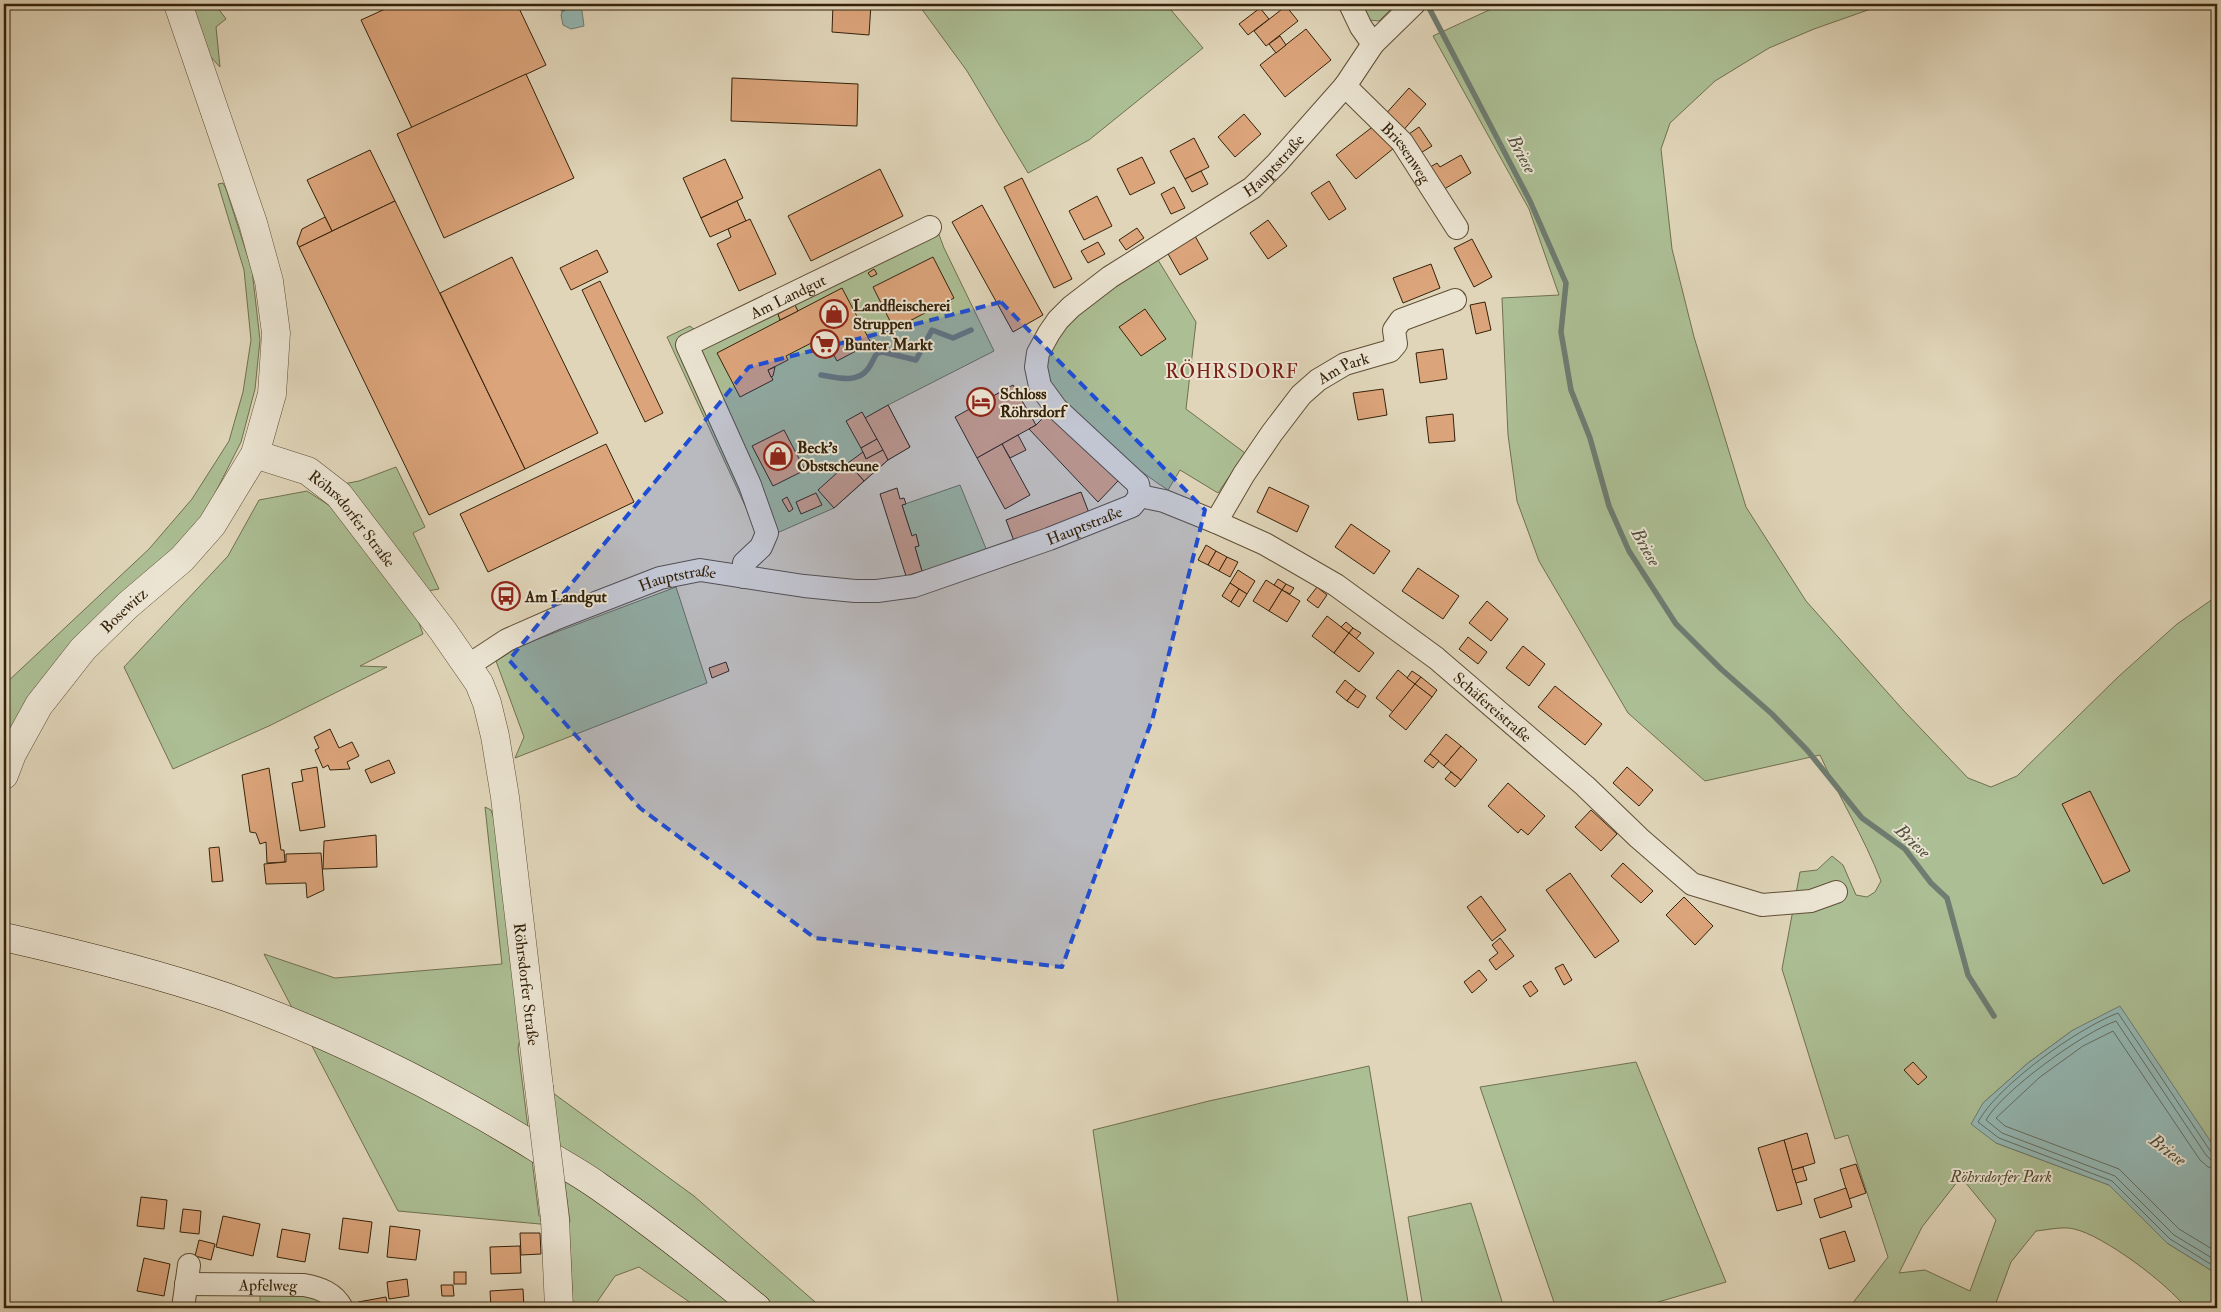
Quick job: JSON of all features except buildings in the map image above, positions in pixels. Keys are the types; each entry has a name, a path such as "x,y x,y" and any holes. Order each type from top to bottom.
{"street":[{"name":"Bosewitz","path":"4,776 12,754 39,705 83,649 128,605 182,559 212,525 255,454 272,394 276,333 269,282 253,223 178,4"},
{"path":"1350,4 1361,27 1373,44"},
{"name":"Hauptstraße","path":"468,665 512,638 660,578 700,570 855,591 877,591 914,586 1049,539 1132,506 1140,496 1138,484 1056,408 1040,386 1036,366 1038,353 1058,320 1090,292 1252,188 1344,86 1373,44 1414,4"},
{"name":"Briesenweg","path":"1344,86 1402,142 1457,228"},
{"name":"Am Landgut","path":"744,577 744,563 761,547 768,533 753,492 687,345 930,226"},
{"name":"Am Park","path":"1216,522 1244,474 1301,395 1312,385 1345,364 1390,351 1396,344 1394,330 1401,320 1455,300"},
{"name":"Röhrsdorfer Straße","path":"255,454 308,472 339,495 468,665 487,702 495,736 505,797 555,1219 559,1308"},
{"name":"Schäfereistraße","path":"1140,496 1183,508 1265,544 1336,585 1429,652 1585,786 1639,838 1692,884 1762,905 1811,901 1836,892"},
{"path":"4,937 118,963 226,998 333,1041 412,1078 491,1120 598,1185 706,1266 757,1308"},
{"name":"Apfelweg","path":"183,1308 188,1275 320,1288 338,1300 342,1308"}],"highlighted area":[{"path":"1001,302 1205,510 1153,717 1062,967 815,938 640,808 509,660 749,367"}],"green space":[{"path":"187,4 215,4 226,19 216,27 220,67 208,54"},
{"path":"918,4 1166,4 1203,48 1089,140 1028,173 967,71"},
{"path":"1358,4 1396,4 1379,21 1369,20"},
{"name":"Röhrsdorfer Park","path":"1502,4 1885,4 1814,29 1769,48 1715,81 1670,123 1661,149 1672,249 1694,337 1746,507 1806,601 1904,711 1968,778 1991,787 2017,776 2118,677 2177,624 2217,596 2217,1151 2073,1030 2028,1063 1983,1103 1996,1143 2109,1185 2167,1243 2217,1274 2217,1308 2186,1308 2165,1286 2150,1274 2101,1240 2074,1229 2055,1228 2036,1231 2011,1262 1994,1308 1849,1308 1888,1257 1848,1135 1835,1139 1782,969 1800,872 1817,870 1832,856 1843,865 1856,895 1867,897 1875,892 1881,881 1820,755 1705,781 1628,713 1539,561 1517,501 1508,435 1502,298 1559,295 1529,209 1433,36","holes":["1961,1177 1996,1220 1970,1291 1925,1270 1899,1273 1922,1227"]},
{"path":"223,183 252,270 260,340 255,389 241,442 207,509 174,550 4,742 5,684 149,549 192,499 229,441 243,392 251,340 244,270 218,184"},
{"path":"932,216 944,248 994,351 888,405 910,447 888,460 834,508 761,540 667,337 690,326 696,331"},
{"path":"1158,260 1196,322 1186,409 1245,453 1218,493 1180,470 1168,490 1156,482 1121,455 1066,405 1054,390 1049,378 1047,365 1049,353 1068,325 1096,299 1128,277"},
{"path":"396,467 425,527 413,533 439,589 427,591 338,485 359,481"},
{"path":"960,485 987,551 922,571 915,547 919,546 916,535 912,536 902,505"},
{"path":"307,491 330,506 357,537 418,620 423,634 360,666 387,667 271,725 173,769 124,667 228,556 259,500"},
{"path":"676,587 707,683 515,758 524,737 496,661 522,645"},
{"path":"485,807 491,810 498,831 521,1034 518,1048 539,1216 570,1222 553,1093 694,1196 822,1308 698,1308 639,1267 615,1276 593,1308 573,1308 569,1229 540,1224 398,1211 264,954 335,978 502,964"},
{"path":"1636,1062 1726,1282 1638,1308 1556,1308 1480,1087"},
{"path":"1369,1066 1409,1308 1119,1308 1093,1130 1209,1101"},
{"path":"1471,1203 1504,1308 1423,1308 1408,1217"},
{"path":"260,1292 304,1292 332,1308 260,1308"}],"water":[{"path":"575,4 582,11 584,26 571,29 563,25 561,15 564,6"},
{"path":"2120,1006 2217,1151 2217,1274 2167,1243 2109,1185 1996,1143 1971,1124 1983,1103 2028,1063 2073,1030"}],"waterway":[{"path":"560,4 563,9"},
{"name":"Briese","path":"1427,4 1530,201 1566,283 1561,332 1571,390 1590,438 1609,506 1629,551 1676,624 1721,669 1772,714 1807,750 1862,818 1905,849 1931,883 1947,898 1968,975 1994,1016"},
{"path":"821,375 839,378 857,377 868,368 877,353 883,352 916,360 932,330 953,338 971,330"}],"place":[{"name":"Landfleischerei Struppen","path":"834,314"},
{"name":"Bunter Markt","path":"825,344"},
{"name":"Schloss Röhrsdorf","path":"981,402"},
{"name":"Beck's Obstscheune","path":"778,456"},
{"name":"Am Landgut","path":"506,596"}],"district":[{"name":"RÖHRSDORF","path":"1232,371"}]}
